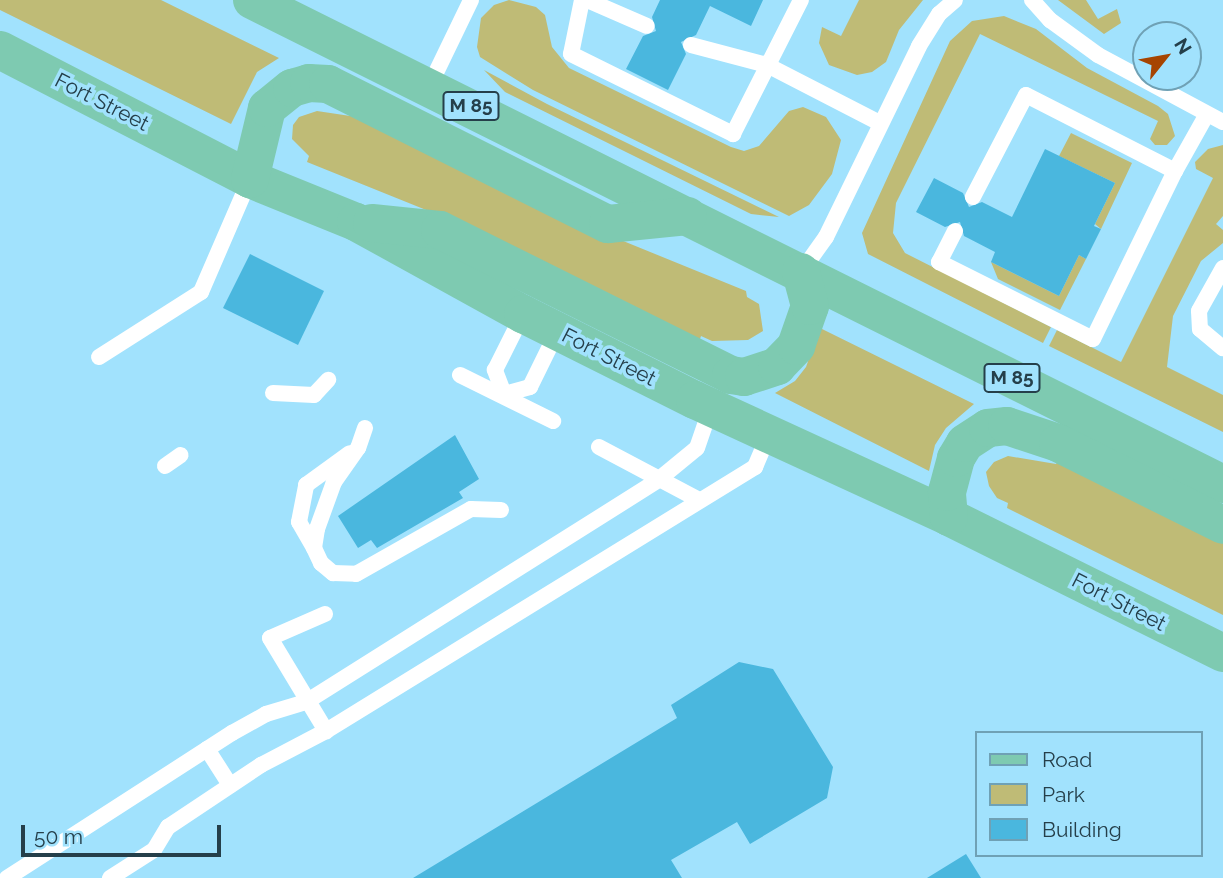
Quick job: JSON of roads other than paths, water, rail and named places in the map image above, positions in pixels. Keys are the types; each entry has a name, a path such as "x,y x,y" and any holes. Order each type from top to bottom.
{"main road":[{"name":"M 85","path":"252,0 430,85 1223,485"},
{"name":"Fort Street","path":"0,50 250,178 356,222 523,314 711,407 948,517 1223,653"},
{"path":"250,178 267,108 292,88 309,83 328,85 608,224 688,216"},
{"path":"356,222 440,230 731,375 744,377 777,366 796,346 810,306 801,272"},
{"path":"948,517 949,483 965,443 988,428 1007,426 1058,443 1223,525"}],"lane":[{"path":"430,85 471,0"},
{"path":"648,26 584,0 571,54 733,134 801,0"},
{"path":"801,272 826,237 880,123 939,14 955,0"},
{"path":"1032,0 1098,55 1223,122"},
{"path":"691,45 767,65 880,123"},
{"path":"973,197 1026,95 1175,171"},
{"path":"955,231 939,262 1093,339 1175,171 1207,114"},
{"path":"99,357 201,292 250,178"},
{"path":"1223,268 1199,311 1200,329 1223,348"},
{"path":"504,394 495,370 523,314"},
{"path":"504,394 530,387 557,331"},
{"path":"460,375 504,394 553,421"},
{"path":"273,393 314,395 328,380"},
{"path":"6,878 266,714 306,702 658,480 697,447 711,407"},
{"path":"314,548 334,482 358,447 365,428"},
{"path":"110,878 154,850 168,827 230,785 326,731 755,467 769,434"},
{"path":"358,447 306,485 299,522 321,563 333,573 356,574 471,509 501,510"},
{"path":"599,447 699,500"},
{"path":"165,466 181,455"},
{"path":"325,614 270,638 306,702 326,731"},
{"path":"207,749 230,785"}]}
